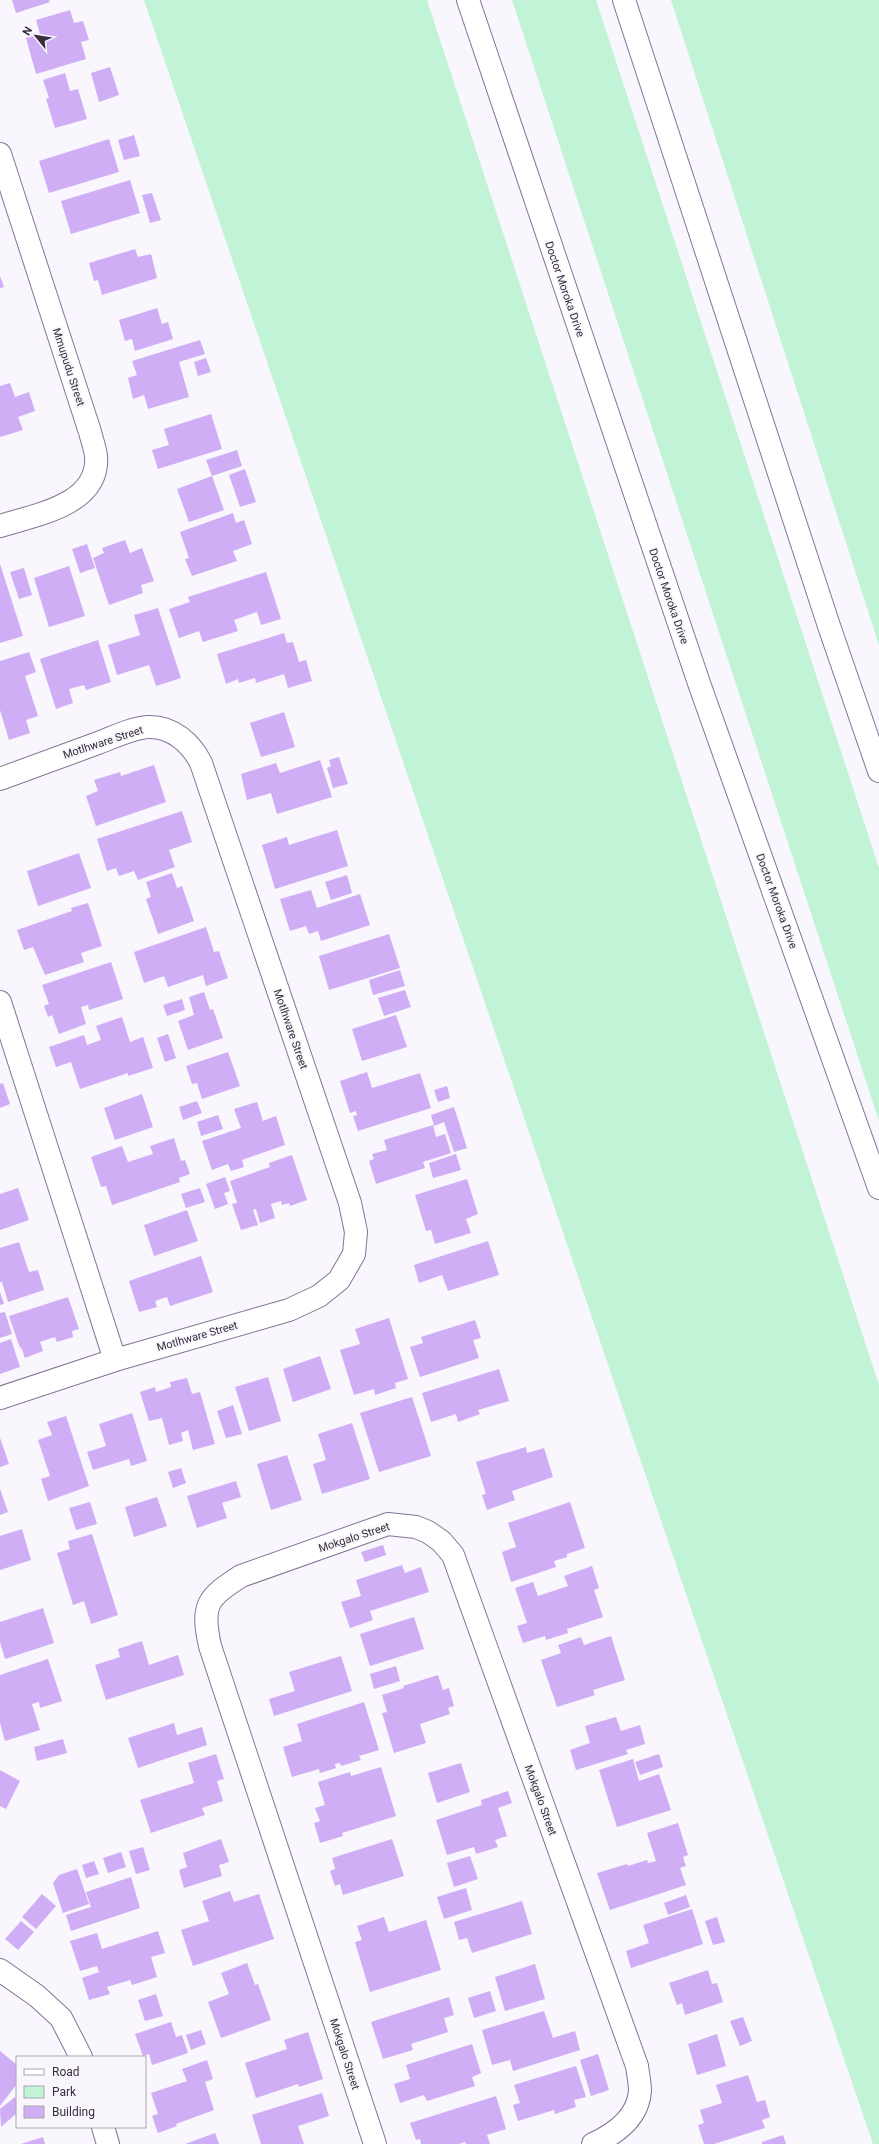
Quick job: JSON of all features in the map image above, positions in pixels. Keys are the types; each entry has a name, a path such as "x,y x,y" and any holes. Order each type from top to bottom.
{"street":[{"name":"Doctor Moroka Drive","path":"468,0 700,686 879,1188"},
{"path":"624,0 829,626 879,771"},
{"name":"Mmupudu Street","path":"0,154 90,432 96,457 93,478 81,495 62,506 0,526"},
{"name":"Motlhware Street","path":"0,779 125,733 148,727 170,732 179,736 194,749 201,763 347,1195 356,1232 354,1254 339,1280 319,1296 289,1310 115,1360 0,1398"},
{"path":"0,1002 115,1360"},
{"name":"Mokgalo Street","path":"375,2144 210,1646 206,1625 209,1601 223,1588 241,1576 388,1524 416,1526 441,1541 453,1555 636,2066 640,2091 633,2115 610,2136 593,2144"},
{"path":"0,1970 37,1996 61,2018 80,2056"},
{"path":"103,2128 108,2144"}],"green space":[{"path":"144,0 427,0 879,1385 879,2144 873,2144"},
{"path":"512,0 596,0 879,868 879,1121"},
{"path":"671,0 879,0 879,645"}],"building":[{"path":"12,0 49,0 50,2 16,13"},
{"path":"70,10 74,23 83,21 89,40 81,42 86,59 36,74 26,38 40,34 36,20"},
{"path":"110,67 119,95 99,102 91,73"},
{"path":"65,73 70,91 78,89 87,119 55,128 46,99 49,98 43,80"},
{"path":"134,135 140,156 124,160 118,140"},
{"path":"109,139 119,172 49,193 39,161"},
{"path":"130,180 140,213 71,234 61,201"},
{"path":"152,193 161,220 150,223 142,195"},
{"path":"135,249 138,257 151,254 157,278 102,295 98,280 94,281 89,263"},
{"path":"0,276 4,287 0,288"},
{"path":"157,308 162,324 168,322 173,339 135,351 132,339 125,341 119,320"},
{"path":"200,340 205,354 179,362 189,397 148,409 144,395 133,399 128,378 137,375 132,361"},
{"path":"206,358 211,372 198,376 194,362"},
{"path":"10,383 15,397 29,392 35,411 18,417 23,430 0,437 0,386"},
{"path":"211,414 222,449 158,469 152,450 169,445 164,429"},
{"path":"237,450 242,466 212,476 206,460"},
{"path":"245,469 256,502 240,507 229,475"},
{"path":"212,476 224,510 189,522 177,489"},
{"path":"233,513 236,523 244,520 252,544 233,551 237,561 192,576 185,559 189,558 180,532"},
{"path":"125,540 130,553 142,548 154,581 141,585 143,593 109,605 93,558 104,553 102,548"},
{"path":"87,544 95,568 80,573 72,549"},
{"path":"0,564 23,636 0,643"},
{"path":"69,566 85,616 49,627 34,578"},
{"path":"24,568 32,595 19,599 10,572"},
{"path":"266,572 281,619 261,625 257,612 234,620 238,631 203,642 199,631 179,638 169,609 190,602 188,597"},
{"path":"158,608 181,678 156,686 149,665 117,675 108,645 140,635 134,615"},
{"path":"284,633 287,643 293,642 299,662 306,660 312,681 288,688 284,674 256,683 255,678 239,683 238,679 226,684 217,654"},
{"path":"98,640 111,682 86,690 84,685 69,689 73,703 56,709 40,659"},
{"path":"29,652 36,672 25,676 38,716 26,720 30,733 9,740 0,710 0,661"},
{"path":"284,712 295,747 261,757 250,723"},
{"path":"339,757 348,784 333,788 327,768 331,766 329,760"},
{"path":"320,760 332,797 277,814 271,793 247,800 241,774 276,763 280,773"},
{"path":"154,765 166,802 96,826 86,796 98,791 94,780 120,772 121,776"},
{"path":"182,811 192,842 169,850 175,867 138,880 134,871 119,876 116,868 107,871 97,839"},
{"path":"337,830 348,866 275,889 262,845 287,837 289,845"},
{"path":"79,853 91,888 38,906 27,871"},
{"path":"172,873 177,888 182,886 194,921 158,934 146,899 151,897 146,882"},
{"path":"347,875 352,893 331,900 325,882"},
{"path":"311,890 317,908 360,894 370,925 321,941 318,931 309,934 306,926 290,931 280,899"},
{"path":"88,903 102,946 81,953 84,962 45,975 33,947 24,950 17,930 72,911 71,908"},
{"path":"206,927 214,952 219,951 228,978 206,986 203,975 168,987 164,976 144,983 134,952"},
{"path":"389,934 400,968 329,990 319,956"},
{"path":"111,962 123,999 89,1010 88,1005 81,1007 86,1024 59,1034 52,1015 48,1017 44,1006 49,1004 42,985"},
{"path":"400,970 405,986 373,995 369,980"},
{"path":"405,990 411,1007 384,1016 378,998"},
{"path":"204,992 210,1010 213,1009 223,1038 188,1050 178,1021 194,1015 189,997"},
{"path":"182,999 185,1010 167,1016 163,1005"},
{"path":"396,1015 407,1047 362,1061 352,1029"},
{"path":"122,1017 130,1042 143,1037 153,1068 128,1076 128,1073 80,1089 71,1062 56,1067 49,1047 84,1035 87,1045 101,1040 96,1026"},
{"path":"168,1034 176,1058 165,1062 157,1038"},
{"path":"228,1052 240,1086 202,1099 197,1083 192,1084 186,1066"},
{"path":"367,1072 372,1088 420,1073 431,1108 358,1131 353,1116 357,1115 356,1111 350,1113 340,1081"},
{"path":"3,1083 10,1104 0,1108 0,1084"},
{"path":"447,1086 450,1098 438,1102 434,1090"},
{"path":"142,1094 153,1127 115,1140 104,1108"},
{"path":"197,1101 202,1113 183,1120 179,1107"},
{"path":"257,1102 263,1121 276,1116 285,1145 242,1160 244,1167 231,1171 228,1164 212,1170 202,1141 241,1128 234,1109"},
{"path":"454,1107 467,1148 454,1152 444,1122 434,1126 431,1115"},
{"path":"218,1115 223,1129 201,1136 197,1122"},
{"path":"433,1125 436,1137 445,1134 451,1153 423,1162 425,1168 376,1184 369,1161 374,1159 372,1154 387,1150 384,1140"},
{"path":"174,1138 181,1161 185,1160 190,1174 179,1178 180,1182 112,1205 106,1186 101,1187 91,1157 122,1146 128,1162 153,1154 150,1146"},
{"path":"456,1154 461,1170 433,1178 429,1163"},
{"path":"292,1155 307,1200 290,1206 289,1203 282,1205 281,1201 271,1204 275,1218 260,1223 256,1209 253,1210 258,1225 241,1230 232,1204 237,1203 230,1181 270,1167 269,1163"},
{"path":"225,1177 230,1191 224,1193 228,1204 215,1209 206,1184"},
{"path":"467,1179 478,1214 466,1219 471,1233 435,1244 431,1230 426,1231 415,1195"},
{"path":"18,1188 29,1220 0,1230 0,1194"},
{"path":"200,1188 205,1202 186,1208 181,1194"},
{"path":"187,1210 198,1241 154,1256 144,1225"},
{"path":"488,1241 499,1275 448,1291 442,1275 419,1283 414,1265"},
{"path":"19,1242 29,1272 38,1270 44,1290 8,1302 2,1282 0,1282 0,1248"},
{"path":"201,1256 213,1292 170,1306 167,1297 155,1301 157,1307 139,1312 129,1281"},
{"path":"0,1292 4,1304 0,1305"},
{"path":"68,1297 79,1329 72,1331 73,1337 57,1342 55,1337 40,1342 43,1351 25,1358 9,1316"},
{"path":"5,1312 12,1334 0,1338 0,1313"},
{"path":"389,1318 408,1379 395,1383 396,1388 375,1395 374,1389 354,1395 340,1350 360,1344 355,1329"},
{"path":"475,1320 481,1338 473,1340 479,1358 420,1377 410,1347 423,1343 421,1337"},
{"path":"11,1339 20,1367 0,1374 0,1343"},
{"path":"320,1356 331,1389 293,1402 283,1369"},
{"path":"499,1369 509,1401 478,1410 480,1414 458,1422 456,1414 431,1422 422,1393"},
{"path":"268,1377 281,1421 249,1431 235,1387"},
{"path":"187,1378 192,1394 200,1392 215,1444 193,1450 188,1430 181,1433 183,1441 169,1445 162,1418 149,1421 140,1392 155,1387 156,1392 171,1387 170,1382"},
{"path":"412,1397 431,1456 379,1472 360,1413"},
{"path":"233,1405 242,1434 226,1438 217,1411"},
{"path":"132,1413 147,1461 131,1466 129,1459 93,1470 87,1452 106,1446 99,1424"},
{"path":"66,1416 89,1486 48,1501 41,1479 50,1476 38,1440 52,1435 47,1422"},
{"path":"352,1423 370,1479 322,1494 313,1464 326,1460 318,1434"},
{"path":"0,1438 9,1464 0,1467"},
{"path":"526,1447 527,1453 544,1448 553,1477 512,1491 515,1500 487,1510 482,1495 486,1494 476,1462"},
{"path":"287,1455 302,1500 271,1510 257,1464"},
{"path":"181,1468 186,1483 173,1488 168,1472"},
{"path":"236,1481 241,1497 222,1503 227,1518 197,1528 187,1496"},
{"path":"0,1489 8,1512 0,1515"},
{"path":"157,1497 167,1526 134,1537 125,1507"},
{"path":"90,1502 97,1524 76,1530 69,1508"},
{"path":"570,1502 585,1548 567,1554 567,1557 554,1561 556,1567 511,1582 502,1552 516,1547 508,1523"},
{"path":"22,1529 31,1560 0,1570 0,1536"},
{"path":"92,1534 118,1615 91,1624 84,1601 73,1605 57,1553 70,1549 68,1541"},
{"path":"383,1545 386,1555 365,1562 361,1552"},
{"path":"402,1565 405,1573 421,1567 429,1592 370,1611 373,1620 350,1628 341,1602 361,1596 356,1580"},
{"path":"592,1566 599,1588 594,1590 603,1617 567,1629 568,1633 546,1640 545,1636 523,1643 517,1626 527,1623 515,1588 533,1582 538,1596 568,1586 564,1576"},
{"path":"43,1608 54,1643 5,1659 0,1642 0,1622"},
{"path":"414,1617 424,1649 370,1666 360,1634"},
{"path":"611,1636 625,1680 593,1690 595,1695 557,1707 541,1660 561,1653 558,1645 581,1637 584,1645"},
{"path":"142,1641 149,1665 178,1655 184,1675 106,1700 95,1665 120,1657 118,1649"},
{"path":"341,1656 352,1691 274,1716 269,1699 295,1691 289,1672"},
{"path":"48,1659 62,1701 40,1708 39,1702 32,1704 40,1730 5,1741 0,1723 0,1675"},
{"path":"396,1666 400,1681 374,1689 370,1674"},
{"path":"438,1675 443,1690 449,1688 454,1706 448,1708 450,1714 420,1724 426,1743 394,1753 382,1713 387,1712 382,1695 404,1688 403,1686"},
{"path":"364,1702 379,1750 359,1756 361,1760 341,1766 340,1763 335,1764 336,1768 320,1773 319,1769 292,1777 283,1747 302,1741 297,1724"},
{"path":"616,1717 621,1731 640,1725 645,1744 626,1750 628,1754 576,1770 570,1750 590,1743 585,1726"},
{"path":"174,1723 177,1735 202,1727 207,1745 138,1768 128,1738"},
{"path":"63,1739 67,1753 37,1761 34,1747"},
{"path":"216,1754 224,1779 217,1781 223,1801 202,1808 205,1815 151,1833 140,1800 194,1783 188,1763"},
{"path":"659,1754 663,1767 640,1775 635,1762"},
{"path":"633,1759 639,1781 659,1774 671,1810 617,1827 599,1770"},
{"path":"461,1763 470,1792 437,1803 428,1773"},
{"path":"381,1767 396,1816 342,1833 343,1836 320,1843 314,1823 320,1821 315,1808 325,1805 318,1782 350,1772 351,1776"},
{"path":"0,1770 20,1781 6,1809 0,1806"},
{"path":"508,1791 512,1803 498,1808 507,1836 495,1840 498,1847 476,1854 474,1847 447,1855 436,1820 482,1805 481,1800"},
{"path":"678,1823 688,1855 683,1857 686,1866 680,1868 686,1885 610,1910 597,1873 627,1864 628,1866 647,1860 648,1863 656,1861 647,1833"},
{"path":"221,1839 229,1862 219,1865 222,1876 184,1888 179,1870 187,1867 183,1853"},
{"path":"392,1839 404,1876 343,1895 340,1884 335,1886 330,1871 335,1869 332,1858"},
{"path":"143,1847 150,1870 136,1874 129,1851"},
{"path":"121,1852 126,1867 108,1873 103,1858"},
{"path":"470,1856 478,1879 454,1887 447,1863"},
{"path":"94,1861 99,1874 86,1878 82,1865"},
{"path":"77,1869 89,1904 63,1913 53,1883 59,1875"},
{"path":"131,1877 140,1908 71,1931 66,1915 91,1907 86,1892"},
{"path":"466,1888 472,1910 444,1919 437,1897"},
{"path":"230,1891 234,1902 259,1894 274,1939 193,1966 181,1930 209,1921 202,1901"},
{"path":"42,1894 56,1906 36,1929 22,1917"},
{"path":"686,1895 690,1907 668,1915 664,1903"},
{"path":"522,1901 532,1934 472,1953 467,1938 459,1940 454,1922"},
{"path":"692,1909 703,1944 631,1968 626,1951 649,1943 643,1925"},
{"path":"384,1917 389,1932 426,1920 441,1970 370,1992 355,1942 362,1940 357,1926"},
{"path":"717,1917 725,1942 713,1945 705,1921"},
{"path":"21,1921 34,1932 18,1950 5,1939"},
{"path":"158,1931 165,1953 151,1957 157,1977 132,1985 130,1980 107,1987 110,1994 89,2000 82,1978 99,1972 97,1966 80,1971 70,1941 97,1933 102,1949"},
{"path":"247,1963 255,1985 258,1984 271,2020 221,2038 208,2002 229,1994 221,1973"},
{"path":"535,1964 545,1999 505,2011 495,1977"},
{"path":"708,1970 712,1984 717,1983 723,2002 685,2015 682,2003 677,2005 669,1983"},
{"path":"490,1991 496,2011 474,2018 468,1998"},
{"path":"156,1994 163,2016 145,2021 138,2000"},
{"path":"449,1997 454,2015 444,2018 448,2032 411,2044 413,2050 383,2059 371,2022"},
{"path":"544,2011 553,2038 575,2031 580,2050 513,2071 510,2060 492,2065 482,2030"},
{"path":"743,2017 752,2041 740,2046 730,2021"},
{"path":"171,2022 176,2037 182,2035 188,2053 152,2065 149,2054 143,2056 135,2034"},
{"path":"201,2030 206,2044 191,2050 186,2035"},
{"path":"308,2032 323,2079 299,2087 298,2084 256,2098 245,2063 287,2049 284,2040"},
{"path":"717,2034 726,2066 697,2075 688,2044"},
{"path":"472,2044 481,2073 472,2077 475,2086 427,2101 424,2095 400,2103 394,2084 410,2079 406,2065"},
{"path":"0,2051 16,2064 16,2085 0,2106"},
{"path":"598,2054 609,2090 591,2096 580,2060"},
{"path":"207,2060 213,2079 205,2082 214,2110 176,2124 177,2126 158,2133 152,2116 158,2114 151,2093 187,2081 182,2069"},
{"path":"576,2066 586,2097 574,2100 576,2107 555,2114 554,2110 518,2121 513,2105 520,2103 514,2085"},
{"path":"748,2075 757,2102 765,2100 770,2117 762,2120 765,2128 714,2144 704,2144 698,2125 704,2123 700,2110 722,2103 716,2085"},
{"path":"322,2093 329,2116 298,2126 304,2144 261,2144 252,2115"},
{"path":"496,2096 506,2129 487,2135 490,2144 466,2144 465,2142 459,2144 421,2144 420,2139 416,2140 410,2123"},
{"path":"15,2097 16,2114 1,2127 0,2109"},
{"path":"215,2133 219,2144 185,2144"},
{"path":"783,2135 786,2144 762,2144 762,2142"},
{"path":"43,2137 45,2144 21,2144"}]}
